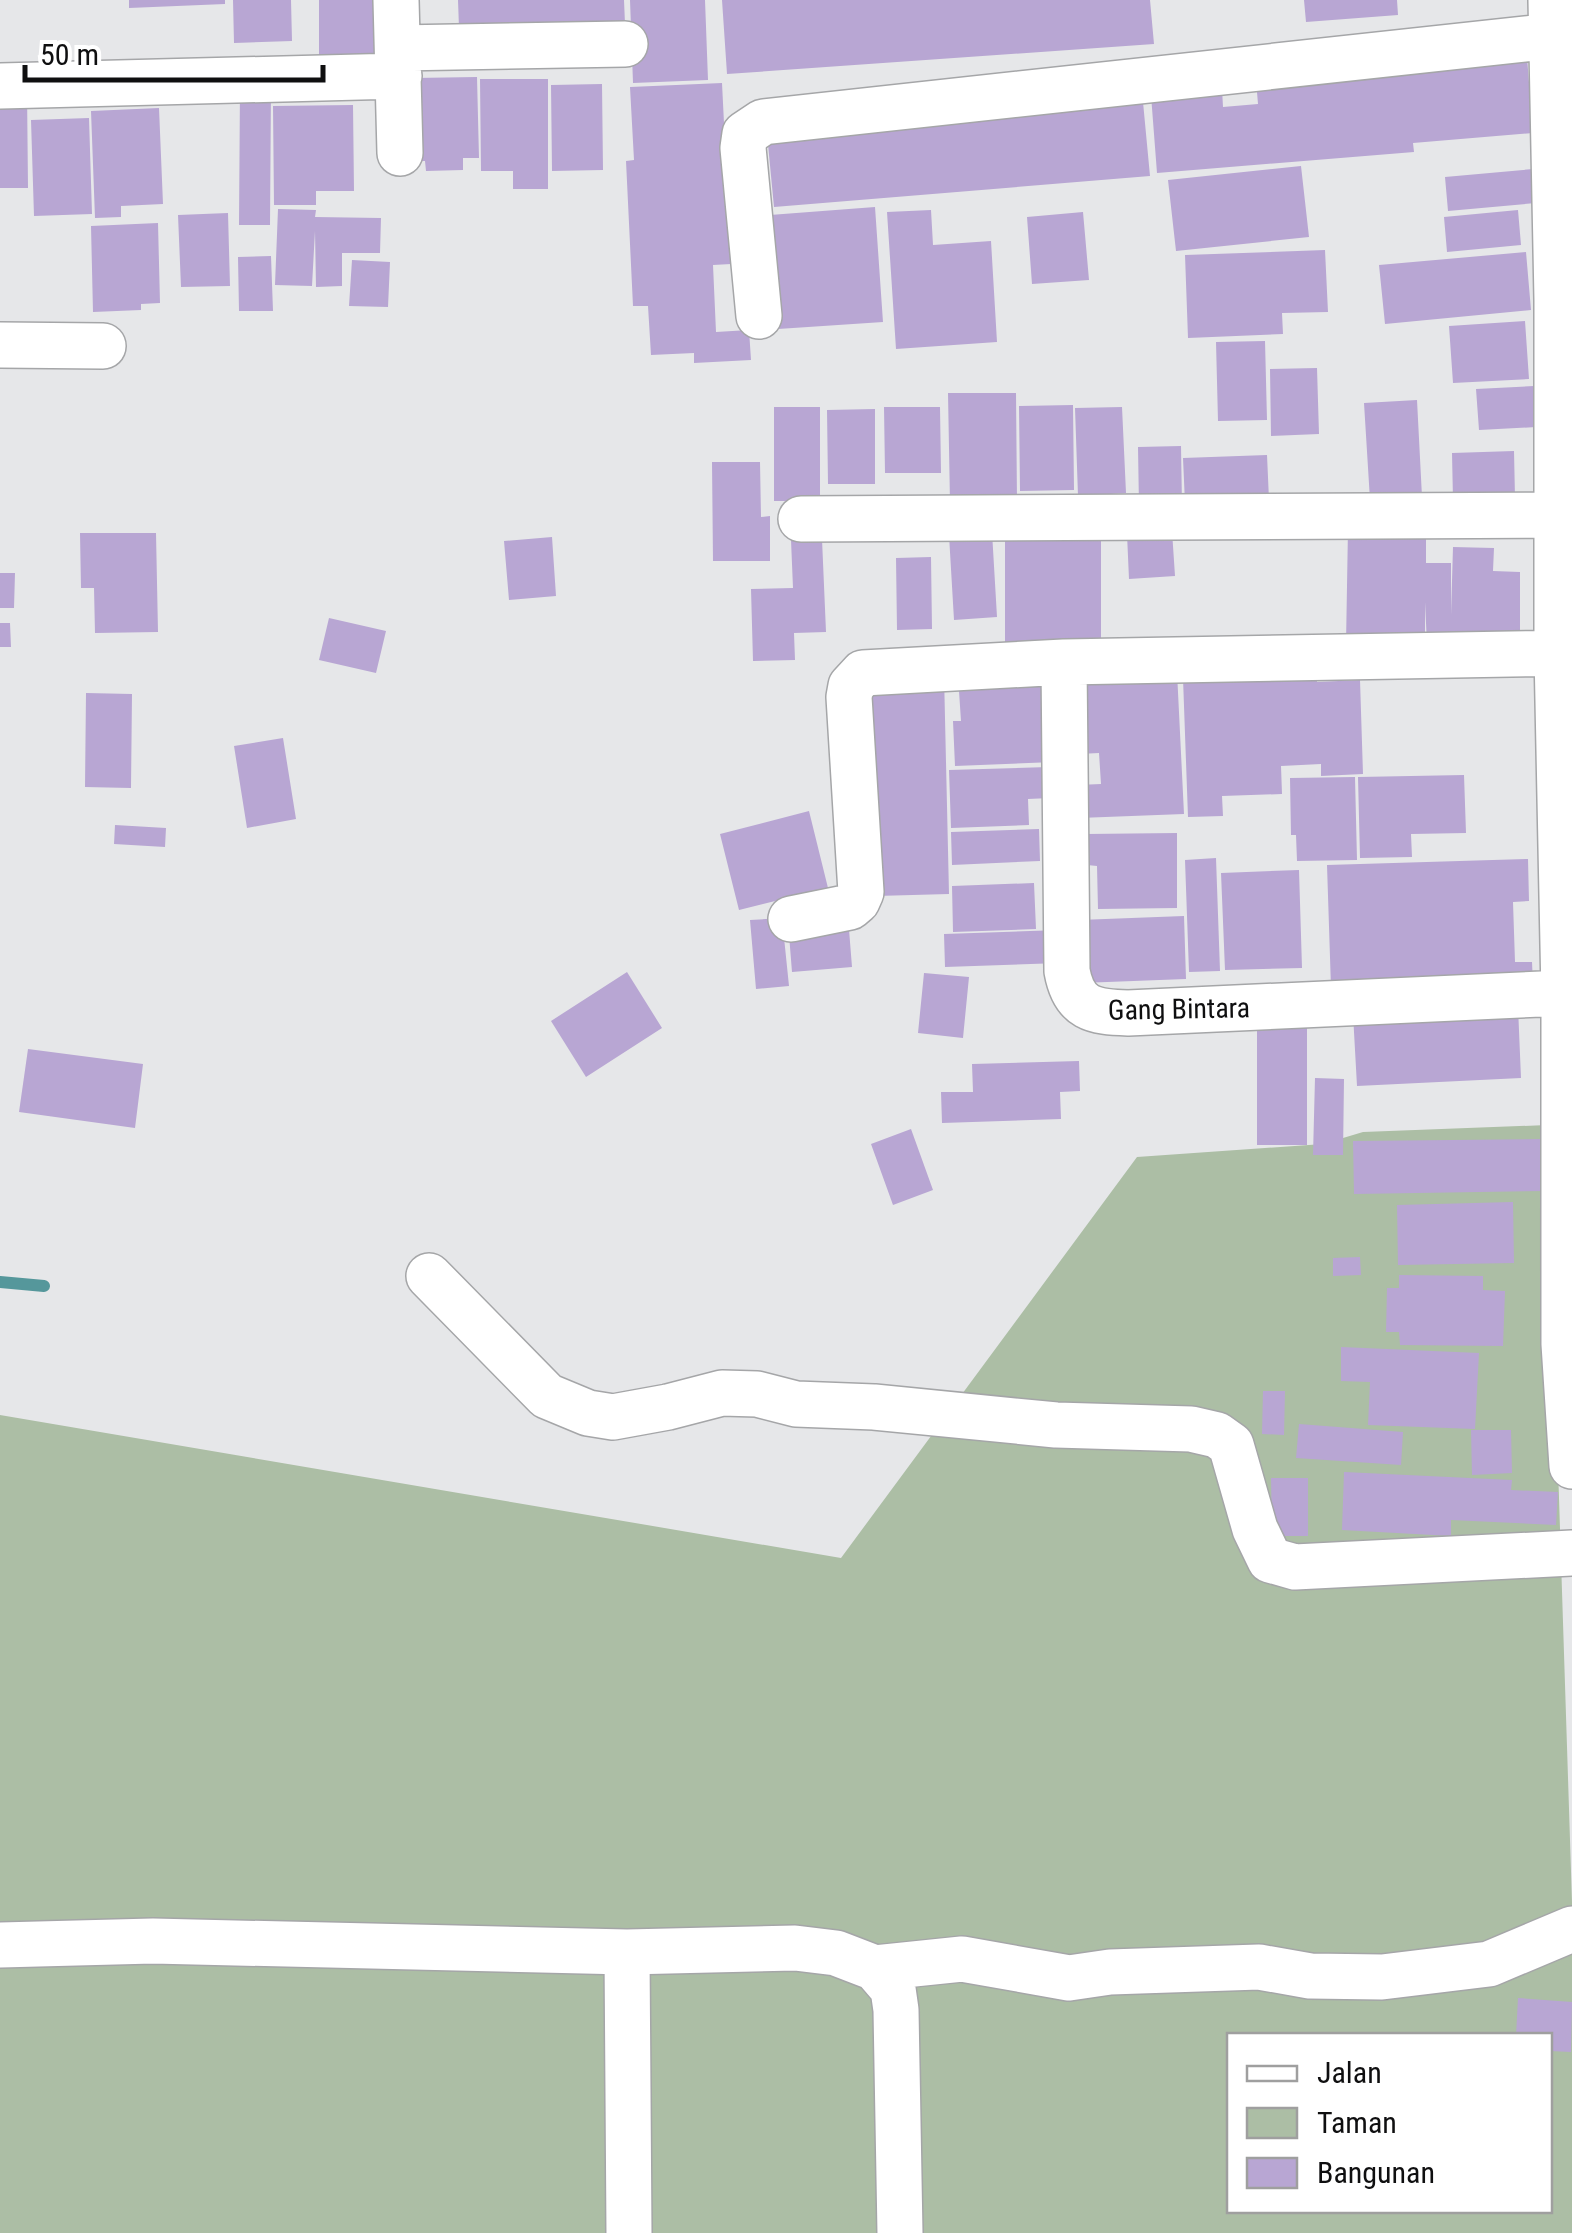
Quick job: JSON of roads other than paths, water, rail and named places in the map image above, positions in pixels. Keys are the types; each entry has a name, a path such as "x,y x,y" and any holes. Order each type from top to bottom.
{"street":[{"path":"396,0 400,153"},
{"path":"759,316 743,148 745,134 763,122 1552,18 1564,300 1564,993 1572,1466"},
{"path":"0,86 625,44"},
{"path":"0,346 103,346"},
{"path":"801,518 1562,529"},
{"path":"791,919 850,907 858,901 861,892 849,697 856,678 876,670 1064,662 1564,653"},
{"name":"Gang Bintara","path":"1064,662 1067,971 1070,988 1082,1004 1100,1012 1128,1014 1564,993"},
{"path":"429,1276 548,1396 588,1413 613,1416 722,1393 758,1394 796,1404 874,1407 1056,1425 1192,1429 1217,1435 1232,1445 1255,1529 1270,1560 1295,1567 1572,1553"},
{"path":"875,1968 962,1959 1069,1978 1110,1972 1259,1967 1310,1976 1382,1978 1489,1964 1572,1929"},
{"path":"0,1945 153,1941 628,1952 795,1948 848,1956 875,1968 893,1988 900,2233"},
{"path":"628,1952 629,2233"}],"waterway":[{"path":"0,1282 44,1286"}]}
